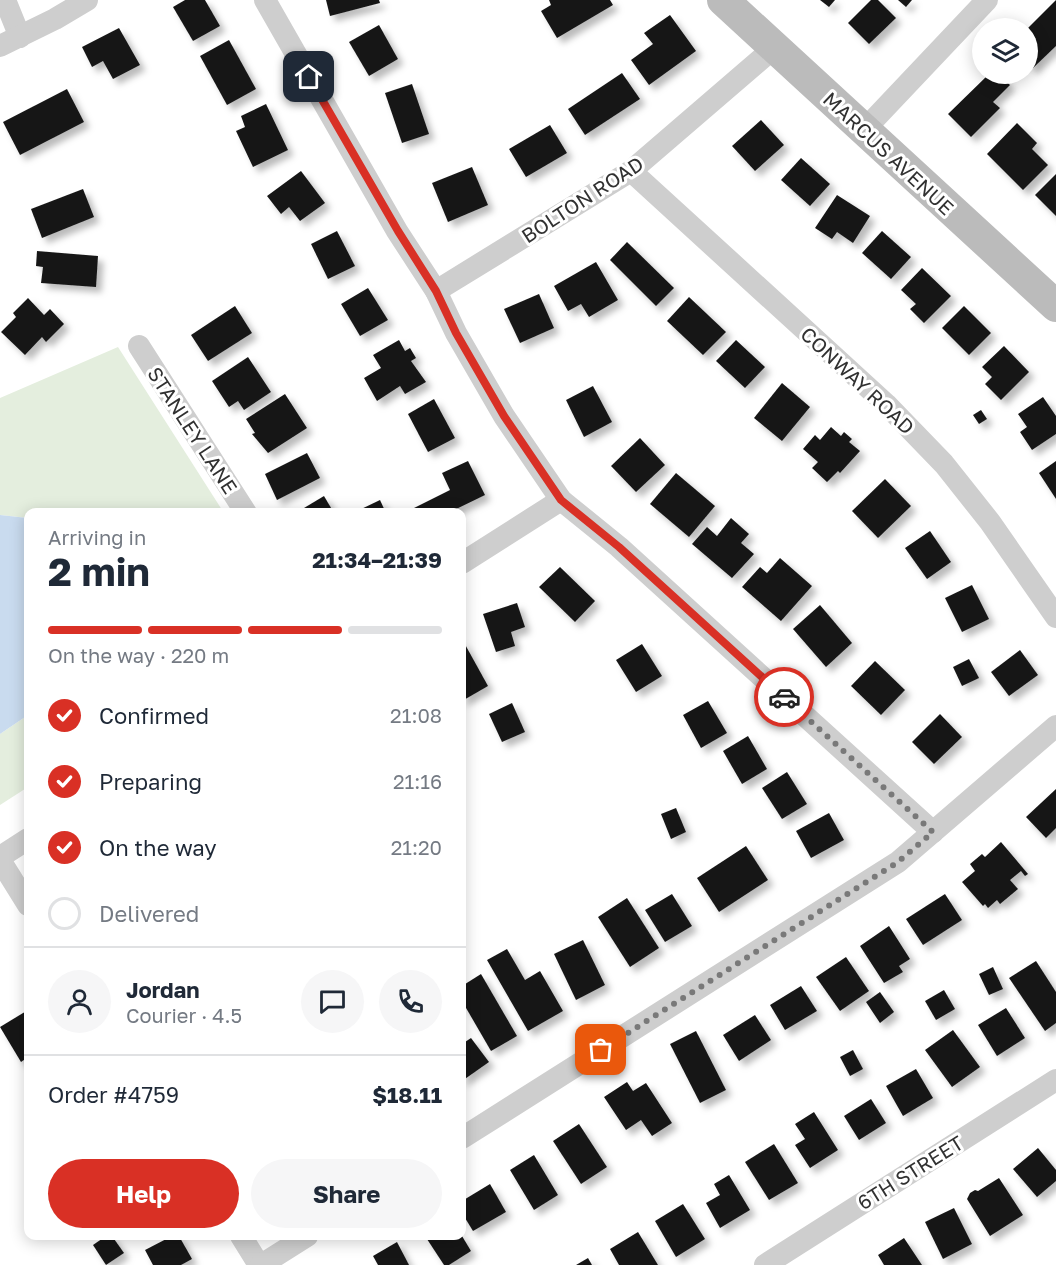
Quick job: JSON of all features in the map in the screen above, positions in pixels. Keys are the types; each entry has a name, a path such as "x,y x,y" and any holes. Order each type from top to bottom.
{"main road":[{"name":"MARCUS AVENUE","path":"723,0 1056,306"}],"street":[{"path":"5,0 10,42 87,0"},
{"path":"266,0 398,231 436,291 456,333 498,406 561,500 619,547 933,832"},
{"path":"864,130 987,0"},
{"name":"BOLTON ROAD","path":"436,291 631,171 774,48"},
{"name":"CONWAY ROAD","path":"631,171 877,396 944,464 990,522 1056,616"},
{"name":"STANLEY LANE","path":"139,346 243,508"},
{"path":"466,560 561,500"},
{"path":"466,1135 898,862 1056,726"},
{"path":"24,842 0,858 24,898"},
{"name":"6TH STREET","path":"765,1265 1056,1080"},
{"path":"244,1240 260,1265 301,1240"}],"green space":[{"path":"118,347 221,508 24,508 24,518 0,515 0,398"},
{"path":"24,718 24,790 0,805 0,734"}],"water":[{"path":"0,515 24,518 24,718 0,734"}],"building":[{"path":"185,0 205,0 220,26 193,41 173,7"},
{"path":"326,0 379,0 380,3 330,16"},
{"path":"549,0 610,0 613,5 557,38 541,11 551,5"},
{"path":"820,0 835,0 829,7"},
{"path":"871,0 878,0 896,18 869,44 848,23"},
{"path":"898,0 912,0 906,7"},
{"path":"1056,0 1056,46 1038,63 1038,18"},
{"path":"670,15 696,51 649,85 631,60 653,44 644,33"},
{"path":"379,25 398,59 369,76 349,42"},
{"path":"119,28 140,65 113,79 103,61 92,67 82,47"},
{"path":"229,40 256,89 227,105 200,56"},
{"path":"622,73 640,99 585,135 568,109"},
{"path":"412,84 429,134 402,143 385,93"},
{"path":"979,84 1010,85 993,102 1000,108 971,137 948,114"},
{"path":"67,89 84,122 20,155 3,122"},
{"path":"266,104 288,150 253,167 236,131 245,127 241,116"},
{"path":"761,120 784,145 755,171 732,146"},
{"path":"1017,123 1037,143 1032,149 1048,165 1023,190 987,154"},
{"path":"550,125 567,153 526,177 509,149"},
{"path":"801,158 830,184 810,206 781,180"},
{"path":"472,167 488,205 448,222 432,183"},
{"path":"301,171 325,203 300,221 289,207 281,214 267,196"},
{"path":"1056,174 1056,216 1035,195"},
{"path":"83,189 94,217 42,238 31,209"},
{"path":"837,195 870,216 853,243 837,232 832,239 815,228"},
{"path":"337,231 355,266 328,279 311,244"},
{"path":"882,231 911,257 891,279 862,253"},
{"path":"627,242 674,288 656,306 610,260"},
{"path":"37,251 98,256 96,287 41,283 43,267 36,266"},
{"path":"596,262 618,300 589,317 581,304 568,311 554,286"},
{"path":"922,268 951,296 924,323 910,309 916,304 901,290"},
{"path":"368,288 388,320 360,336 341,304"},
{"path":"539,294 554,328 520,343 504,309"},
{"path":"689,297 726,332 703,355 667,321"},
{"path":"28,298 44,315 50,309 64,324 46,342 42,337 25,355 1,332 16,317 13,313"},
{"path":"235,306 252,333 208,361 191,335"},
{"path":"964,306 991,333 969,355 942,328"},
{"path":"399,340 405,351 410,348 416,358 411,361 426,382 405,394 400,386 377,401 364,378 381,368 373,355"},
{"path":"736,340 765,367 745,388 716,361"},
{"path":"1004,346 1029,372 1001,400 985,384 992,377 982,367"},
{"path":"248,357 271,392 244,410 238,401 229,407 212,381"},
{"path":"782,383 810,407 782,441 754,418"},
{"path":"593,386 612,422 584,437 566,400"},
{"path":"285,394 307,428 268,453 252,434 255,433 246,419"},
{"path":"1043,397 1056,416 1056,434 1032,450 1020,432 1027,427 1018,414"},
{"path":"434,399 455,438 428,452 408,414"},
{"path":"981,410 987,419 979,424 973,415"},
{"path":"831,427 841,436 844,432 852,439 849,442 860,451 840,473 838,471 827,482 812,468 818,462 803,449 815,435 820,440"},
{"path":"640,438 665,465 636,492 611,466"},
{"path":"307,453 320,478 277,500 265,474"},
{"path":"468,461 485,495 458,508 414,508 450,490 442,473"},
{"path":"1056,461 1056,499 1039,473"},
{"path":"676,473 715,506 689,537 650,504"},
{"path":"885,479 911,506 878,538 852,511"},
{"path":"324,496 331,508 304,508"},
{"path":"380,500 384,508 363,508"},
{"path":"731,518 749,534 741,543 754,554 732,578 692,544 707,527 717,536"},
{"path":"930,531 951,562 927,579 905,548"},
{"path":"780,558 812,586 781,621 742,587 760,567 767,573"},
{"path":"560,567 595,601 575,622 539,587"},
{"path":"972,585 989,619 962,632 945,598"},
{"path":"517,603 525,627 511,632 515,646 496,652 483,614"},
{"path":"820,605 852,643 826,667 793,629"},
{"path":"642,644 662,676 636,692 616,660"},
{"path":"466,646 488,686 466,699"},
{"path":"1020,650 1038,675 1009,696 991,672"},
{"path":"969,659 979,678 962,686 953,667"},
{"path":"875,661 905,690 881,715 851,686"},
{"path":"708,701 727,733 701,748 683,715"},
{"path":"512,703 525,732 502,742 489,714"},
{"path":"940,714 962,737 934,764 912,742"},
{"path":"748,736 767,769 742,784 723,751"},
{"path":"787,772 807,804 782,819 762,788"},
{"path":"1056,789 1056,828 1046,838 1026,817"},
{"path":"676,808 686,832 671,839 661,814"},
{"path":"829,813 844,840 811,858 796,831"},
{"path":"1001,842 1028,874 1025,876 1021,871 1010,880 1018,889 1000,904 997,900 988,908 985,904 983,906 962,882 975,871 970,864 982,854 985,857"},
{"path":"746,846 768,880 719,912 697,878"},
{"path":"672,894 692,926 665,942 645,910"},
{"path":"945,894 962,920 923,945 906,919"},
{"path":"627,898 659,948 630,967 598,917"},
{"path":"889,926 910,959 899,966 903,972 884,983 860,946"},
{"path":"583,940 605,985 576,1000 554,954"},
{"path":"507,949 525,980 540,971 563,1011 528,1031 487,960"},
{"path":"846,957 869,991 840,1011 816,977"},
{"path":"1036,961 1056,992 1056,1023 1045,1031 1009,978"},
{"path":"993,967 1003,989 989,995 979,974"},
{"path":"481,974 517,1036 491,1051 466,1008 466,983"},
{"path":"801,986 817,1011 785,1030 770,1005"},
{"path":"944,990 955,1009 936,1020 925,1001"},
{"path":"880,992 894,1012 880,1023 866,1002"},
{"path":"1006,1008 1025,1038 997,1056 978,1025"},
{"path":"24,1012 24,1060 21,1062 0,1027"},
{"path":"755,1015 771,1040 739,1061 723,1035"},
{"path":"953,1030 980,1067 952,1087 925,1050"},
{"path":"696,1031 726,1090 700,1103 670,1044"},
{"path":"471,1038 489,1062 466,1078 466,1041"},
{"path":"853,1050 863,1069 850,1076 840,1057"},
{"path":"916,1069 933,1098 903,1116 886,1086"},
{"path":"627,1082 633,1091 646,1083 672,1123 652,1136 641,1120 626,1130 604,1097"},
{"path":"871,1099 886,1123 859,1140 844,1116"},
{"path":"814,1112 838,1150 810,1168 795,1145 805,1139 795,1124"},
{"path":"579,1124 607,1167 581,1184 553,1141"},
{"path":"774,1144 798,1183 769,1200 745,1162"},
{"path":"1038,1148 1056,1170 1056,1181 1037,1197 1013,1169"},
{"path":"534,1155 558,1195 534,1210 510,1170"},
{"path":"729,1175 750,1210 720,1228 706,1203 720,1195 714,1184"},
{"path":"999,1178 1023,1215 990,1236 967,1199 970,1193 978,1191"},
{"path":"490,1184 506,1212 473,1231 466,1220 466,1199"},
{"path":"683,1204 705,1239 676,1257 655,1221"},
{"path":"954,1208 972,1244 943,1259 925,1222"},
{"path":"638,1232 658,1265 619,1265 610,1249"},
{"path":"904,1238 922,1265 884,1265 878,1255"},
{"path":"100,1240 115,1240 124,1253 106,1265 93,1245"},
{"path":"164,1240 181,1240 192,1259 181,1265 153,1265 145,1250"},
{"path":"428,1240 464,1240 471,1251 449,1265 444,1265"},
{"path":"397,1242 409,1265 378,1265 373,1256"},
{"path":"588,1258 592,1265 576,1265"}],"way so far":[{"path":"601,1050 898,862 933,832 784,697"}],"route":[{"path":"309,77 398,231 436,291 456,333 504,416 561,500 619,547 784,697"}]}
